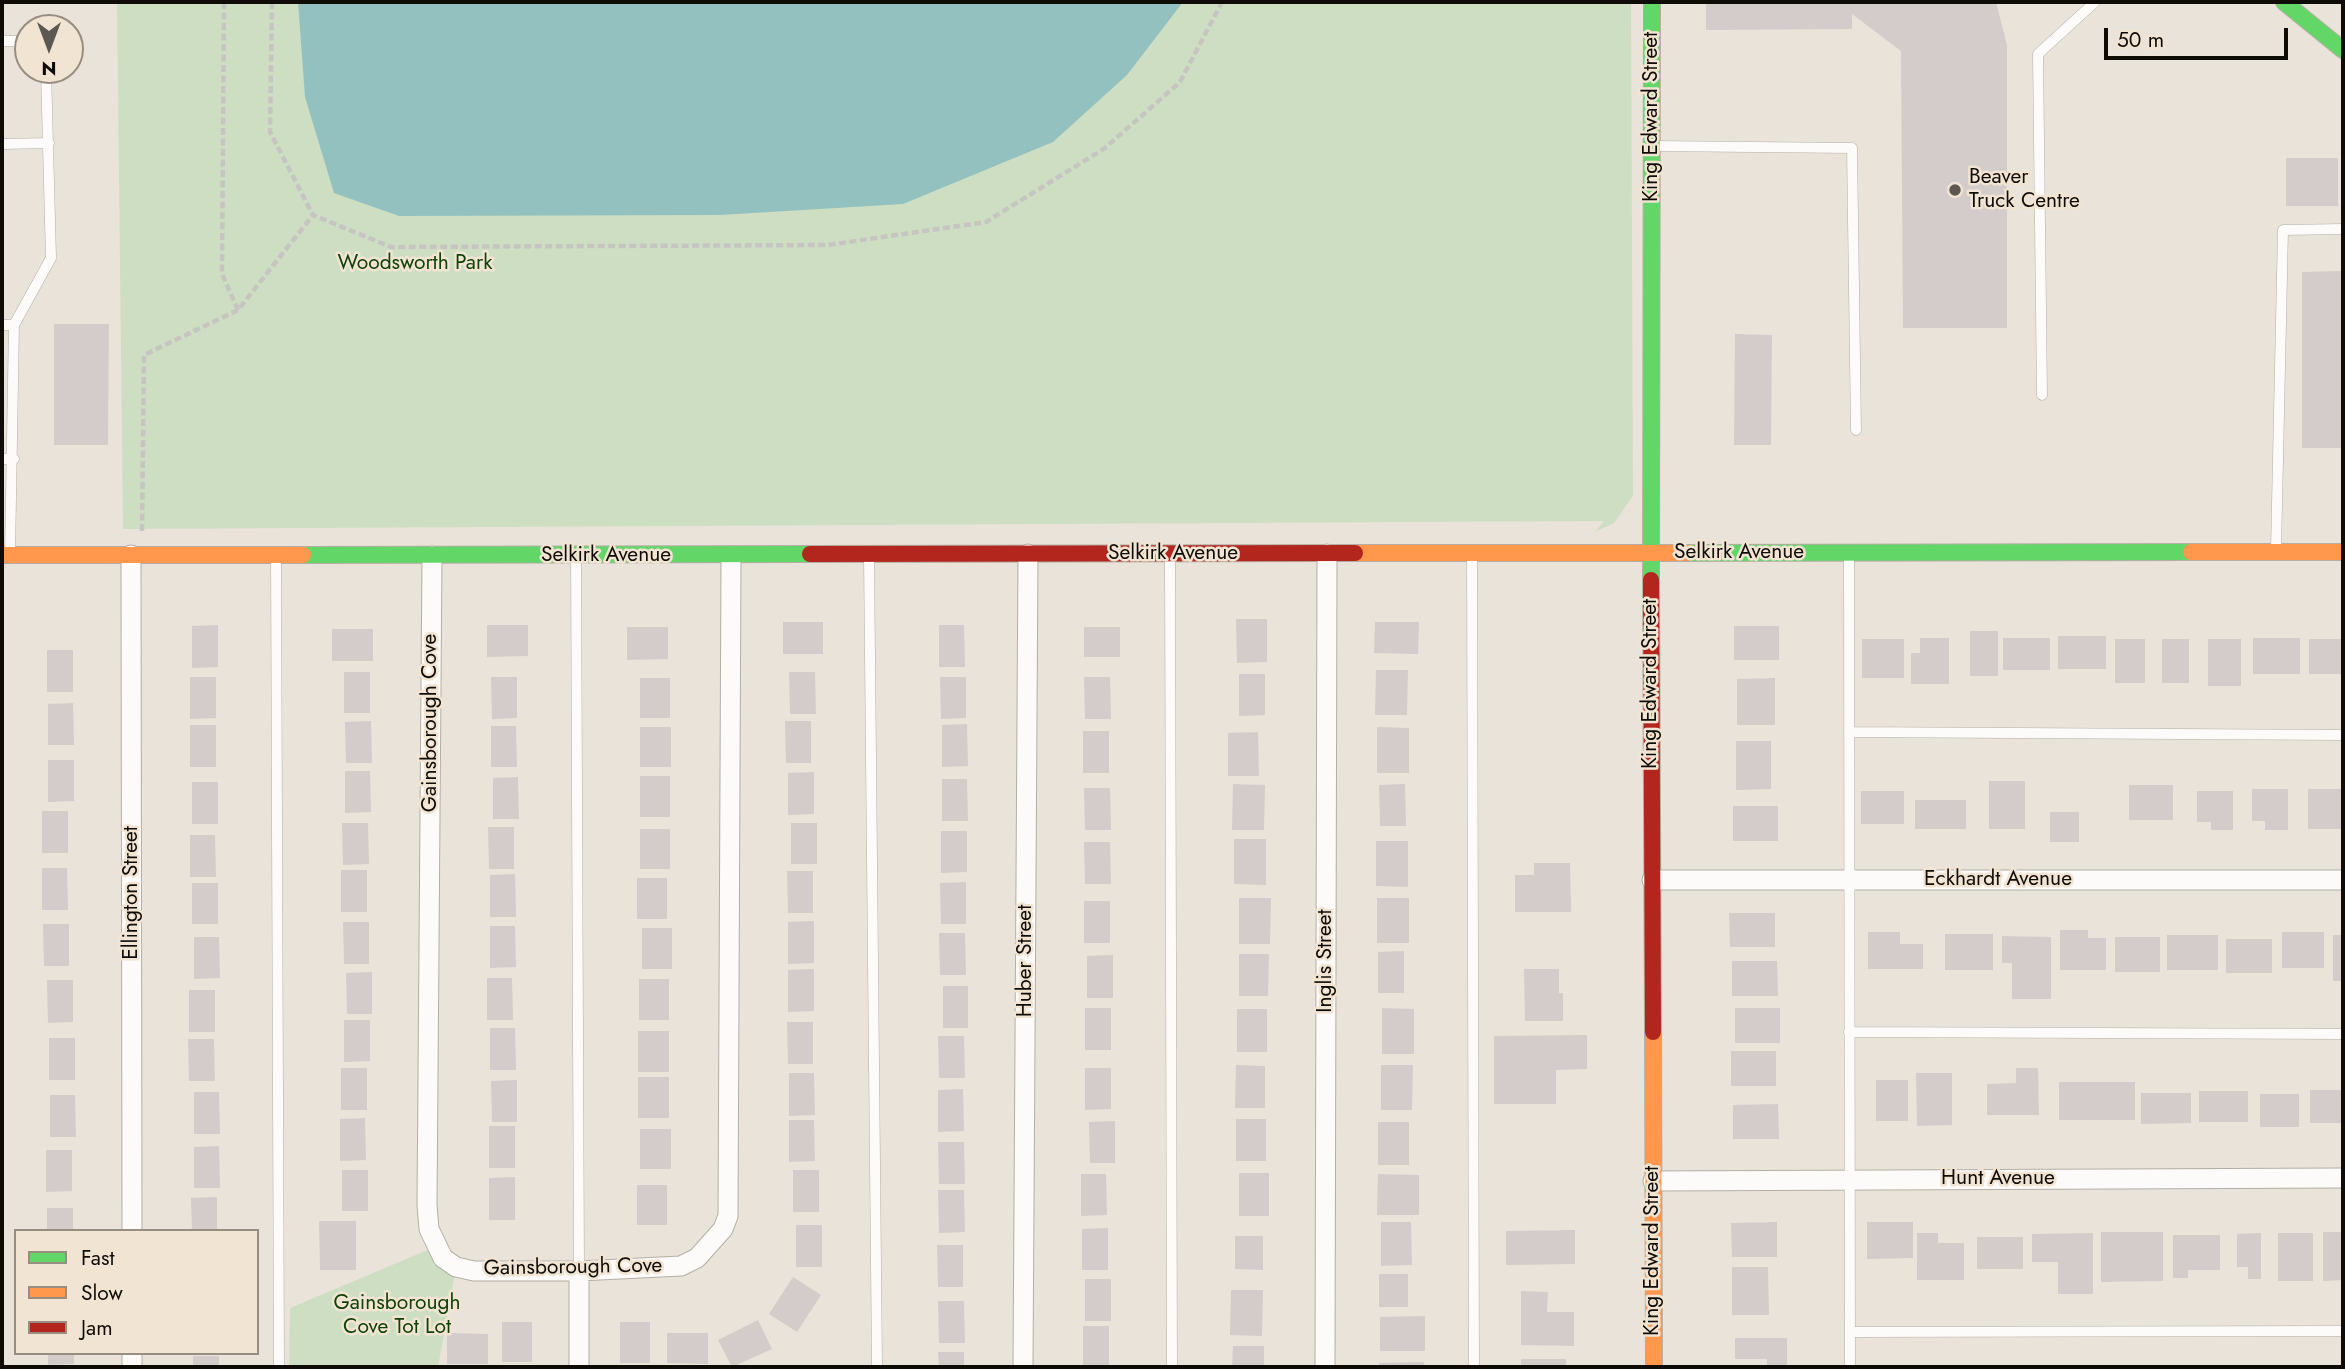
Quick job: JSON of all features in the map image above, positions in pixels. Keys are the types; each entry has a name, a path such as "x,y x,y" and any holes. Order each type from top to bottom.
{"street":[{"name":"King Edward Street","path":"1652,2 1654,1367"},
{"path":"2284,2 2343,50"},
{"name":"Selkirk Avenue","path":"6,555 2343,552"},
{"name":"Ellington Street","path":"132,1229 136,555"},
{"name":"Huber Street","path":"1023,1367 1028,555"},
{"name":"Inglis Street","path":"1325,1367 1327,555"},
{"name":"Gainsborough Cove","path":"432,556 427,1191 429,1229 443,1258 456,1267 474,1271 579,1271 681,1266 698,1258 723,1229 728,1216 731,556"},
{"name":"Eckhardt Avenue","path":"1652,880 2343,880"},
{"name":"Hunt Avenue","path":"1653,1181 2343,1178"},
{"path":"579,1271 579,1367"}],"lane":[{"path":"2042,395 2038,54 2095,2"},
{"path":"6,555 14,459 14,325 51,258 47,84"},
{"path":"2,144 49,143"},
{"path":"1652,146 1852,148 1856,430"},
{"path":"2276,552 2283,230 2343,229"},
{"path":"2,325 14,325"},
{"path":"2,459 14,459"},
{"path":"1849,552 1850,1367"},
{"path":"1472,554 1474,1367"},
{"path":"276,555 279,1367"},
{"path":"869,555 877,1367"},
{"path":"1170,555 1172,1367"},
{"path":"576,556 579,1271"},
{"path":"1849,732 2343,735"},
{"path":"1849,1032 2343,1034"},
{"path":"1850,1332 2343,1332"}],"path":[{"path":"224,2 222,274 238,310"},
{"path":"272,2 270,132 313,215 391,247 828,245 986,222 1105,148 1180,82 1222,2"},
{"path":"136,555 144,355 238,310 313,215"}],"green space":[{"name":"Woodsworth Park","path":"117,2 1631,2 1633,496 1614,523 1595,532 1604,521 123,529"},
{"name":"Gainsborough Cove Tot Lot","path":"437,1246 456,1267 438,1367 289,1367 290,1308"}],"water":[{"path":"298,2 1183,2 1127,75 1053,142 903,204 720,215 399,216 334,193 305,97"}],"building":[{"name":"Beaver Truck Centre","path":"1706,2 1996,2 2007,45 2007,328 1903,328 1901,51 1852,14 1852,29 1706,30"},
{"path":"2286,158 2338,158 2338,206 2286,206"},
{"path":"2343,271 2343,448 2302,448 2302,272"},
{"path":"54,324 109,324 108,445 54,445"},
{"path":"1735,334 1772,335 1771,445 1734,445"},
{"path":"1236,619 1267,619 1267,662 1237,663"},
{"path":"783,622 823,622 823,654 783,654"},
{"path":"1375,622 1419,622 1418,654 1374,653"},
{"path":"218,625 218,667 192,668 192,626"},
{"path":"487,625 528,625 528,656 487,657"},
{"path":"939,625 964,625 965,667 939,667"},
{"path":"1734,626 1779,626 1779,660 1734,660"},
{"path":"627,627 668,627 668,659 627,660"},
{"path":"1084,627 1120,627 1120,657 1084,657"},
{"path":"332,629 373,629 373,661 332,661"},
{"path":"1970,631 1998,631 1998,676 1970,676"},
{"path":"2058,636 2106,636 2106,669 2058,669"},
{"path":"1920,638 1949,638 1949,684 1911,684 1911,653 1920,653"},
{"path":"2003,638 2050,638 2050,670 2003,670"},
{"path":"2253,638 2300,638 2300,674 2253,674"},
{"path":"1862,639 1904,639 1904,678 1862,678"},
{"path":"2115,639 2145,639 2145,683 2115,683"},
{"path":"2162,639 2189,639 2189,683 2162,683"},
{"path":"2208,639 2241,639 2241,686 2208,686"},
{"path":"2309,639 2343,639 2343,674 2309,674"},
{"path":"47,650 73,650 73,692 47,692"},
{"path":"1376,670 1408,670 1407,715 1375,715"},
{"path":"344,672 370,672 370,713 344,713"},
{"path":"789,672 815,672 816,714 790,714"},
{"path":"1239,674 1265,674 1265,715 1239,716"},
{"path":"190,677 216,677 216,718 190,719"},
{"path":"491,677 517,677 517,718 492,719"},
{"path":"940,677 966,677 966,718 941,719"},
{"path":"1084,677 1110,677 1111,719 1085,719"},
{"path":"640,678 670,678 670,718 640,718"},
{"path":"1775,678 1775,725 1737,725 1737,679"},
{"path":"73,703 74,745 48,745 48,704"},
{"path":"371,721 372,763 346,763 345,722"},
{"path":"785,721 811,721 811,763 786,763"},
{"path":"967,724 968,766 942,767 942,725"},
{"path":"190,725 216,725 216,767 190,767"},
{"path":"491,726 516,726 517,767 491,767"},
{"path":"640,727 671,727 671,767 640,767"},
{"path":"1377,727 1409,728 1409,773 1377,773"},
{"path":"1083,731 1109,731 1109,773 1083,773"},
{"path":"1258,732 1259,776 1228,776 1228,733"},
{"path":"1736,741 1771,741 1771,789 1736,790"},
{"path":"48,760 74,760 74,801 48,802"},
{"path":"345,771 370,771 371,812 345,813"},
{"path":"814,772 814,814 788,815 788,773"},
{"path":"640,776 670,776 670,817 640,817"},
{"path":"518,777 519,819 493,819 493,778"},
{"path":"942,779 967,779 968,821 942,821"},
{"path":"1989,781 2025,781 2025,829 1989,829"},
{"path":"192,782 218,782 218,824 192,824"},
{"path":"1233,784 1265,785 1264,830 1232,830"},
{"path":"1405,784 1406,826 1380,826 1379,785"},
{"path":"2129,785 2173,785 2173,820 2129,820"},
{"path":"1084,788 1110,788 1111,830 1085,830"},
{"path":"2252,789 2288,789 2288,830 2265,830 2265,821 2252,821"},
{"path":"2308,789 2343,789 2343,829 2308,829"},
{"path":"1861,791 1904,791 1904,824 1861,824"},
{"path":"2197,791 2233,791 2233,830 2211,830 2211,822 2197,822"},
{"path":"1915,800 1966,800 1966,829 1915,829"},
{"path":"1733,806 1778,806 1778,841 1733,841"},
{"path":"42,811 68,811 68,853 42,853"},
{"path":"2050,812 2079,812 2079,842 2050,842"},
{"path":"342,823 368,823 369,864 343,865"},
{"path":"791,823 817,823 817,864 791,864"},
{"path":"488,827 514,827 514,869 489,869"},
{"path":"640,829 670,829 670,869 640,869"},
{"path":"941,831 967,831 967,872 941,873"},
{"path":"190,835 215,835 216,877 190,877"},
{"path":"1234,839 1266,839 1266,885 1234,884"},
{"path":"1376,841 1408,841 1408,887 1376,886"},
{"path":"1084,842 1110,842 1111,884 1085,884"},
{"path":"1534,863 1570,863 1571,912 1515,912 1515,875 1534,875"},
{"path":"42,868 67,868 68,910 42,910"},
{"path":"341,870 367,870 367,912 341,912"},
{"path":"787,871 813,871 813,913 788,913"},
{"path":"515,874 516,917 490,917 490,875"},
{"path":"637,878 667,878 667,919 637,919"},
{"path":"966,882 966,924 941,924 940,883"},
{"path":"192,883 218,883 218,924 192,924"},
{"path":"1239,898 1271,898 1270,944 1239,944"},
{"path":"1377,898 1409,898 1409,943 1377,943"},
{"path":"1084,901 1110,901 1110,943 1084,943"},
{"path":"1729,913 1775,913 1775,947 1730,947"},
{"path":"814,921 814,963 788,964 788,922"},
{"path":"343,922 369,922 369,964 344,964"},
{"path":"43,924 69,924 69,966 44,966"},
{"path":"490,926 515,926 516,967 490,968"},
{"path":"642,928 672,928 672,969 642,969"},
{"path":"2060,930 2088,930 2088,938 2106,938 2106,970 2060,970"},
{"path":"1868,932 1900,932 1900,944 1923,944 1923,969 1868,969"},
{"path":"2282,932 2324,932 2324,968 2282,968"},
{"path":"939,933 965,933 966,975 940,975"},
{"path":"1945,934 1993,934 1993,970 1945,970"},
{"path":"2167,935 2218,935 2218,970 2167,970"},
{"path":"2333,935 2343,935 2343,981 2333,981"},
{"path":"2002,936 2051,937 2051,999 2012,999 2012,963 2002,963"},
{"path":"194,937 219,937 220,978 194,979"},
{"path":"2115,937 2160,937 2160,972 2115,972"},
{"path":"2226,939 2272,939 2272,973 2226,973"},
{"path":"1404,951 1404,993 1378,993 1378,952"},
{"path":"1239,954 1269,954 1268,996 1239,996"},
{"path":"1113,955 1113,998 1087,998 1087,956"},
{"path":"1732,961 1777,961 1778,996 1732,996"},
{"path":"814,969 814,1011 788,1012 788,970"},
{"path":"1524,969 1559,969 1559,993 1563,993 1563,1021 1525,1021"},
{"path":"372,972 372,1014 347,1014 346,973"},
{"path":"487,978 512,978 513,1020 487,1020"},
{"path":"639,979 669,979 669,1020 639,1020"},
{"path":"47,980 73,980 73,1022 48,1023"},
{"path":"943,986 968,986 968,1028 943,1028"},
{"path":"189,990 215,990 215,1032 189,1032"},
{"path":"1085,1008 1111,1008 1111,1050 1085,1050"},
{"path":"1382,1008 1414,1009 1414,1054 1382,1054"},
{"path":"1735,1008 1780,1008 1780,1043 1735,1043"},
{"path":"1237,1009 1267,1009 1267,1052 1237,1052"},
{"path":"344,1020 370,1020 370,1061 344,1062"},
{"path":"787,1022 813,1022 813,1064 788,1064"},
{"path":"490,1028 515,1028 516,1070 490,1070"},
{"path":"638,1031 669,1031 669,1072 638,1072"},
{"path":"1587,1035 1587,1069 1556,1070 1556,1104 1494,1104 1494,1036"},
{"path":"938,1036 964,1036 965,1078 939,1078"},
{"path":"49,1038 75,1038 75,1080 49,1080"},
{"path":"188,1039 214,1039 215,1081 189,1081"},
{"path":"1731,1051 1776,1051 1776,1086 1731,1086"},
{"path":"1236,1065 1265,1066 1265,1108 1235,1108"},
{"path":"1381,1065 1413,1065 1412,1110 1381,1110"},
{"path":"341,1068 367,1068 367,1110 341,1110"},
{"path":"1085,1068 1111,1068 1111,1109 1085,1110"},
{"path":"2016,1068 2038,1068 2039,1115 1987,1115 1987,1084 2016,1083"},
{"path":"789,1073 814,1073 815,1115 789,1116"},
{"path":"1916,1073 1952,1073 1952,1125 1917,1126"},
{"path":"638,1077 669,1077 669,1118 638,1118"},
{"path":"517,1080 517,1122 492,1122 491,1081"},
{"path":"1876,1080 1908,1080 1908,1121 1876,1121"},
{"path":"2059,1082 2135,1082 2135,1120 2059,1120"},
{"path":"963,1089 964,1131 938,1132 938,1090"},
{"path":"2310,1090 2343,1090 2343,1123 2310,1123"},
{"path":"2199,1091 2248,1091 2248,1122 2199,1122"},
{"path":"194,1092 219,1092 220,1134 194,1134"},
{"path":"2141,1093 2191,1093 2191,1123 2141,1124"},
{"path":"2260,1094 2299,1094 2299,1127 2260,1127"},
{"path":"50,1095 75,1095 76,1137 50,1137"},
{"path":"1778,1104 1779,1139 1733,1139 1733,1105"},
{"path":"365,1118 366,1160 340,1161 340,1119"},
{"path":"1236,1119 1266,1119 1266,1161 1236,1161"},
{"path":"789,1120 814,1120 815,1161 789,1162"},
{"path":"1115,1121 1115,1163 1090,1163 1089,1122"},
{"path":"1378,1122 1409,1122 1409,1165 1378,1165"},
{"path":"489,1126 515,1126 515,1168 489,1168"},
{"path":"640,1129 671,1129 671,1169 640,1169"},
{"path":"938,1142 964,1142 965,1184 939,1184"},
{"path":"219,1146 220,1188 194,1188 194,1147"},
{"path":"46,1150 72,1150 72,1191 46,1192"},
{"path":"342,1170 368,1170 368,1211 342,1211"},
{"path":"793,1170 819,1170 819,1212 793,1212"},
{"path":"1239,1173 1269,1173 1269,1216 1239,1216"},
{"path":"1081,1174 1106,1174 1107,1215 1081,1216"},
{"path":"1378,1174 1419,1175 1419,1215 1377,1215"},
{"path":"515,1177 515,1220 489,1220 489,1178"},
{"path":"637,1185 667,1185 667,1225 637,1225"},
{"path":"938,1190 964,1190 965,1232 939,1233"},
{"path":"217,1197 217,1229 192,1229 191,1198"},
{"path":"47,1208 73,1208 73,1229 47,1229"},
{"path":"319,1221 356,1221 356,1270 320,1270"},
{"path":"1381,1222 1411,1222 1412,1265 1381,1266"},
{"path":"1777,1222 1777,1257 1732,1257 1731,1223"},
{"path":"1867,1222 1913,1222 1913,1258 1867,1259"},
{"path":"796,1225 822,1225 822,1267 796,1267"},
{"path":"1108,1228 1108,1270 1082,1270 1082,1229"},
{"path":"1575,1230 1575,1264 1506,1265 1506,1231"},
{"path":"2101,1232 2163,1232 2163,1281 2101,1282"},
{"path":"2323,1232 2343,1232 2343,1280 2323,1281"},
{"path":"1917,1233 1938,1233 1938,1243 1964,1243 1964,1280 1917,1280"},
{"path":"2093,1233 2093,1294 2058,1294 2058,1262 2032,1262 2032,1234"},
{"path":"2261,1233 2261,1279 2248,1279 2248,1267 2237,1267 2237,1234"},
{"path":"2278,1233 2313,1233 2313,1281 2278,1281"},
{"path":"2173,1235 2220,1235 2220,1270 2188,1270 2188,1278 2173,1278"},
{"path":"1235,1236 1263,1236 1263,1270 1235,1269"},
{"path":"1977,1237 2023,1237 2023,1269 1977,1269"},
{"path":"937,1245 963,1245 963,1287 938,1287"},
{"path":"1732,1267 1768,1267 1769,1315 1732,1315"},
{"path":"1379,1274 1408,1274 1408,1307 1379,1307"},
{"path":"793,1277 821,1295 797,1332 769,1314"},
{"path":"1085,1279 1111,1279 1111,1321 1085,1321"},
{"path":"1231,1290 1263,1290 1262,1336 1230,1335"},
{"path":"1521,1291 1548,1292 1547,1312 1574,1312 1574,1346 1521,1345"},
{"path":"938,1301 964,1301 965,1343 939,1343"},
{"path":"1425,1316 1425,1351 1380,1351 1380,1317"},
{"path":"758,1320 772,1349 732,1367 718,1340"},
{"path":"502,1322 532,1322 532,1362 502,1362"},
{"path":"620,1322 650,1322 650,1363 620,1363"},
{"path":"1083,1326 1109,1326 1109,1367 1083,1367"},
{"path":"447,1333 488,1334 488,1364 447,1364"},
{"path":"667,1333 708,1333 708,1364 667,1363"},
{"path":"1735,1338 1787,1338 1787,1367 1767,1367 1767,1359 1735,1359"},
{"path":"1233,1346 1264,1346 1264,1367 1232,1367"},
{"path":"938,1352 964,1352 964,1367 939,1367"},
{"path":"48,1355 74,1355 74,1364 48,1365"},
{"path":"193,1356 219,1356 219,1367 193,1367"},
{"path":"1521,1359 1566,1359 1566,1367 1521,1367"},
{"path":"1424,1362 1424,1367 1379,1367 1379,1363"}],"traffic: fast":[{"path":"1651,580 1652,2"},
{"path":"2284,2 2343,50"},
{"path":"1688,553 2191,552"},
{"path":"303,555 810,554"}],"traffic: slow":[{"path":"2191,552 2343,552"},
{"path":"1355,553 1688,553"},
{"path":"2,555 303,555"},
{"path":"1653,1032 1654,1367"}],"traffic: jam":[{"path":"810,554 1355,553"},
{"path":"1651,580 1653,1032"}],"place":[{"name":"Beaver Truck Centre","path":"1955,190"}]}
